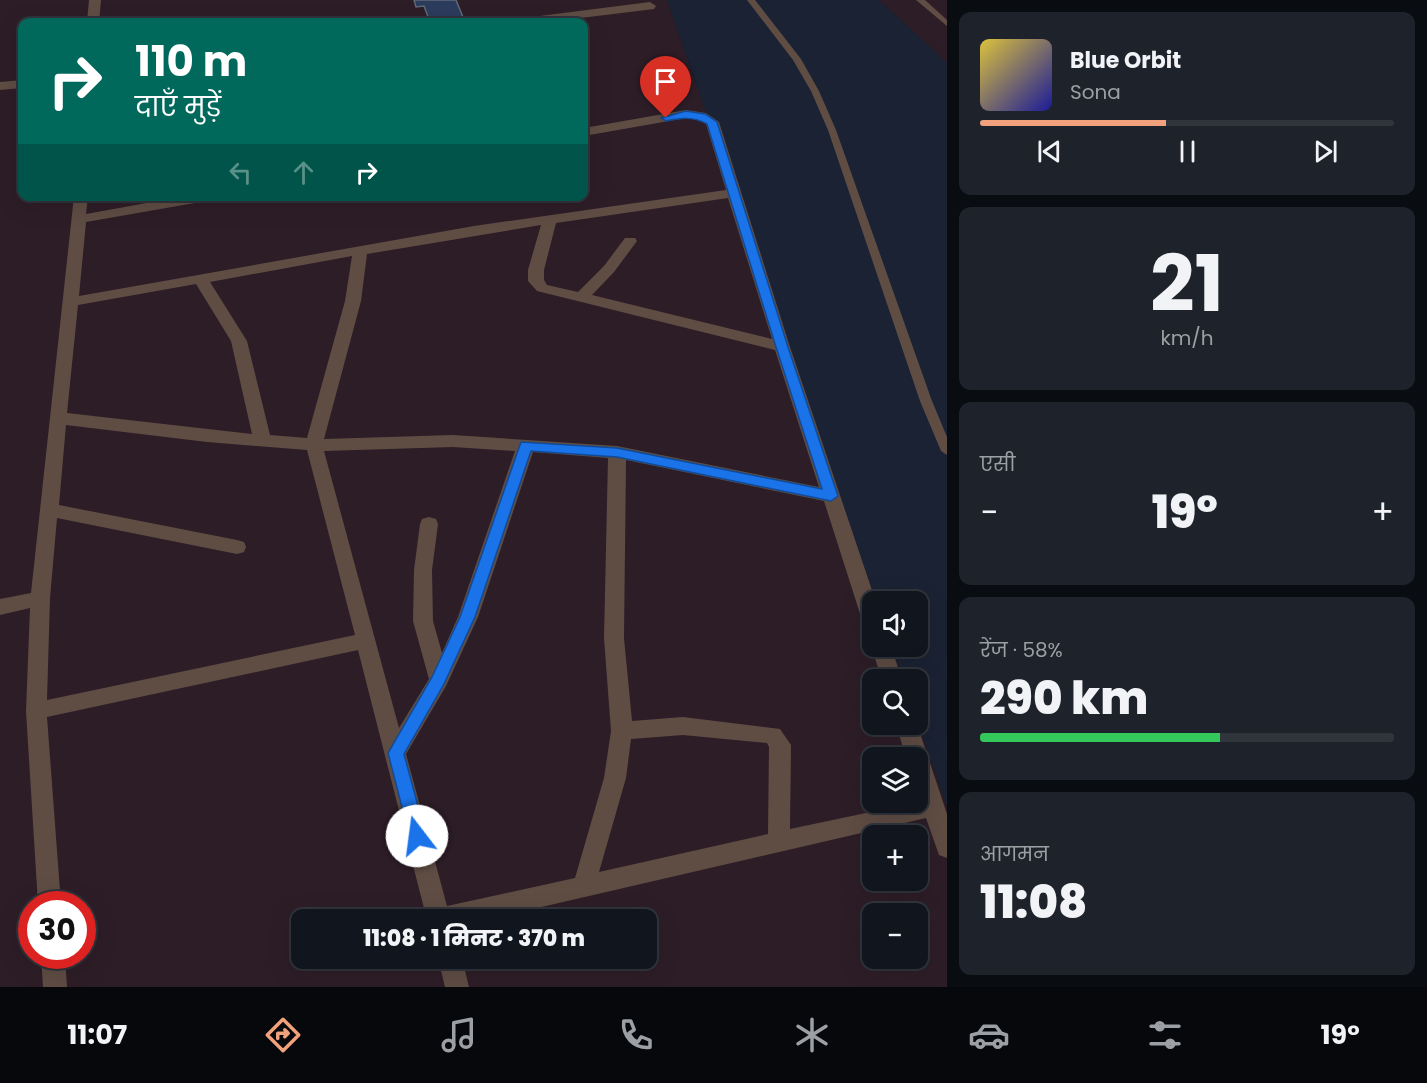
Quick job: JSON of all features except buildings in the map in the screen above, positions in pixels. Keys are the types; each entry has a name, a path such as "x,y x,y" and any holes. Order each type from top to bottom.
{"street":[{"path":"93,18 95,0"},
{"path":"556,18 650,6"},
{"path":"0,86 18,84"},
{"path":"588,131 686,114 701,116 712,122 732,192 862,591"},
{"path":"70,302 360,249 732,192"},
{"path":"48,891 36,711 40,598 81,201"},
{"path":"80,219 183,201"},
{"path":"550,219 536,270 536,281 543,288 782,347"},
{"path":"581,298 609,269 630,241"},
{"path":"360,249 348,324 314,445 436,909"},
{"path":"200,278 238,341 262,440"},
{"path":"60,419 86,420 207,436 314,445 453,441 617,452 831,496"},
{"path":"396,753 439,680 476,595 526,446"},
{"path":"584,886 615,778 622,731 614,638 617,452"},
{"path":"50,510 237,548"},
{"path":"429,524 423,570 423,621 439,680"},
{"path":"0,607 40,598"},
{"path":"36,711 366,640"},
{"path":"622,731 683,726 773,735 780,745 779,842"},
{"path":"928,789 947,848"},
{"path":"483,909 934,807"},
{"path":"53,969 55,987"},
{"path":"453,969 457,987"}],"lane":[{"path":"751,0 797,59 815,91 832,130 926,401 947,452"},
{"path":"920,0 947,24"}],"shaded area":[{"path":"0,0 667,0 873,591 862,591 862,657 895,657 899,669 862,669 862,735 922,735 926,747 862,747 862,813 928,813 928,752 947,807 947,987 0,987"},
{"path":"667,0 879,0 947,63 947,807 922,735 928,735 928,669 899,669 895,657 928,657 928,591 873,591"},
{"path":"879,0 947,0 947,63"}],"route":[{"path":"417,836 396,753 439,680 468,617 526,446 617,452 831,496 732,192 712,122 701,116 686,114 666,118"}]}
